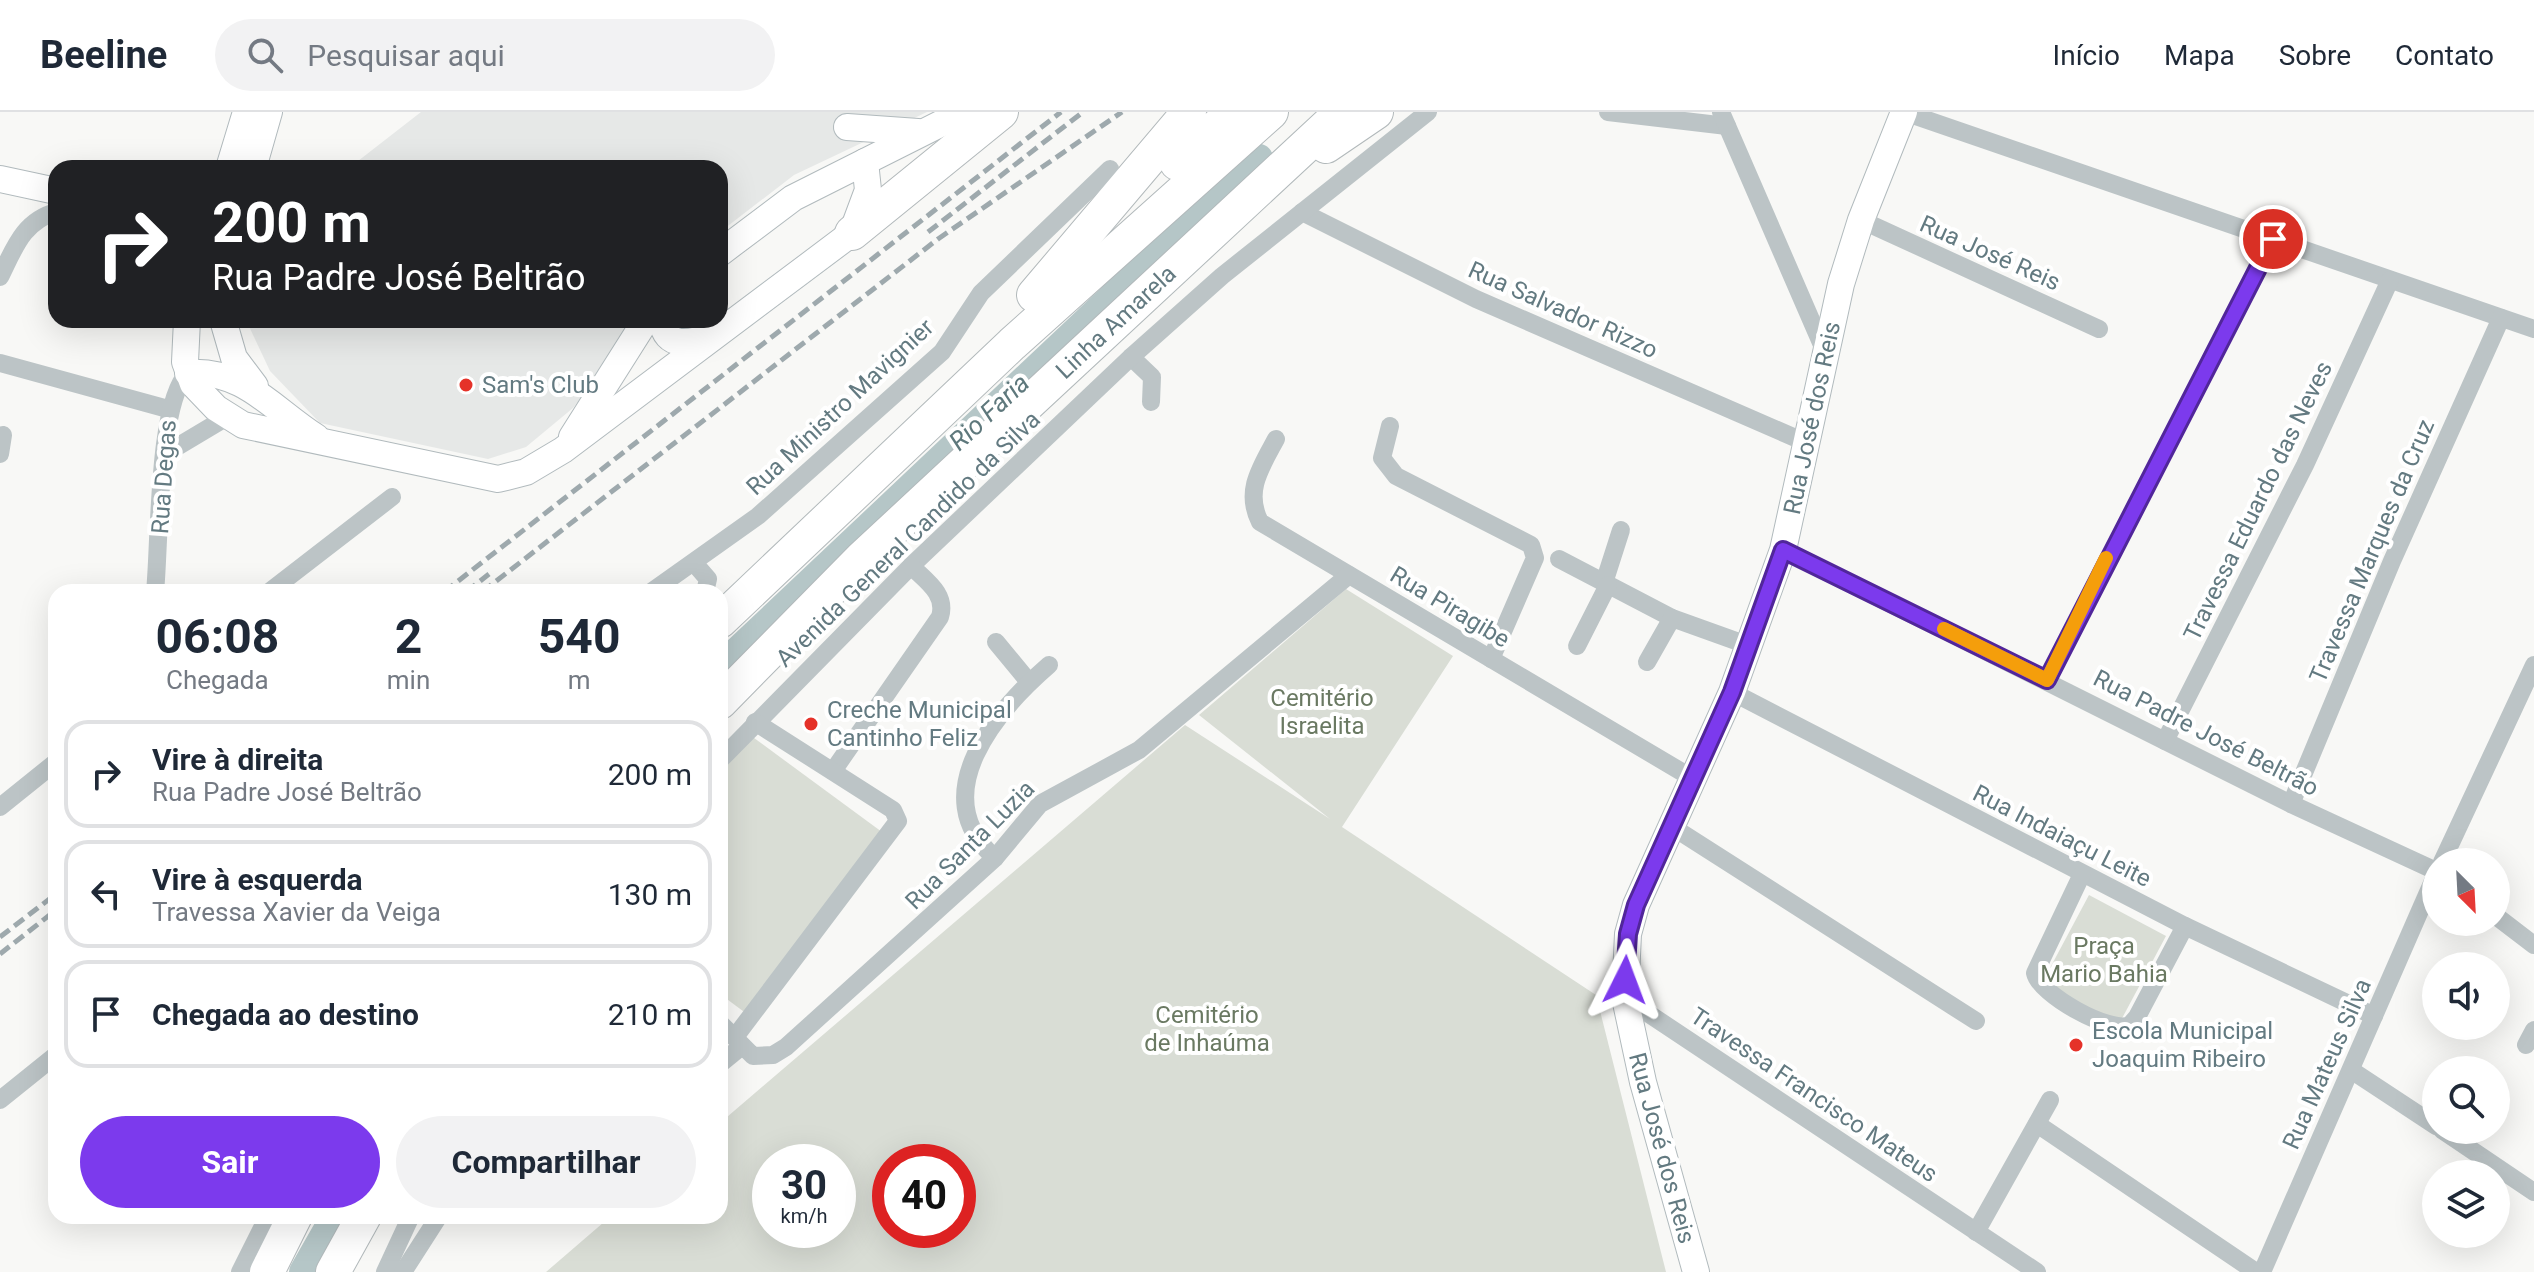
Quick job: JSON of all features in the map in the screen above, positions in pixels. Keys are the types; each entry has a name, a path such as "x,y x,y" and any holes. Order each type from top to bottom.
{"highway":[{"path":"1034,295 1189,112"},
{"path":"826,518 880,449 1034,295 1233,112"},
{"path":"728,613 1132,234 1271,112"},
{"name":"Linha Amarela","path":"728,694 862,558 1342,112"},
{"path":"1255,193 1376,112"},
{"path":"852,233 983,117"},
{"path":"267,1272 291,1224"},
{"path":"333,1272 360,1224"}],"main road":[{"path":"231,160 246,112"},
{"path":"255,160 269,112"},
{"name":"Rua José dos Reis","path":"1696,1272 1643,1082 1625,998 1628,934 1636,905 1732,692 1783,550 1825,352 1861,220 1904,112"},
{"path":"728,247 793,198 926,132 983,117"},
{"path":"847,127 926,132"},
{"path":"728,326 852,233 868,190 865,162"},
{"path":"0,179 48,189"},
{"path":"186,328 184,348 188,373 207,400 227,417 265,432 319,439 498,479 526,472 563,450 725,328"},
{"path":"225,328 234,358 265,398"},
{"path":"563,450 641,328"},
{"path":"665,328 668,337 688,344 717,334"},
{"path":"188,373 229,376 265,398 319,439"}],"street":[{"name":"Avenida General Candido da Silva","path":"728,751 911,566 1131,357 1222,276 1428,112"},
{"path":"1608,112 1724,119 1825,352"},
{"path":"1904,112 2534,329"},
{"name":"Rua Ministro Mavignier","path":"664,584 758,516 942,352 981,293 1110,169"},
{"name":"Rua Salvador Rizzo","path":"1302,212 1476,299 1807,443"},
{"path":"0,277 22,232 30,223 48,215"},
{"name":"Rua José Reis","path":"1861,220 2099,329"},
{"path":"2047,680 2273,239"},
{"name":"Travessa Eduardo das Neves","path":"2165,741 2305,465 2390,280"},
{"name":"Travessa Marques da Cruz","path":"2291,804 2399,546 2501,318"},
{"path":"1131,357 1152,377 1151,402"},
{"path":"0,363 168,409"},
{"name":"Rua Degas","path":"156,584 168,409 180,380 188,373"},
{"path":"165,454 227,417"},
{"path":"1390,426 1382,458 1396,476 1531,545 1535,551 1535,558 1491,659"},
{"name":"Rua Piragibe","path":"1276,439 1254,487 1254,511 1260,522 1692,778"},
{"path":"279,584 392,497"},
{"path":"1577,646 1606,584 1621,530"},
{"name":"Rua Padre José Beltrão","path":"1783,550 2422,866"},
{"path":"1559,559 1672,618 1750,646"},
{"path":"695,564 708,579 707,584"},
{"path":"833,771 940,617 944,604 941,597 911,566"},
{"name":"Rua Santa Luzia","path":"738,1042 753,1056 762,1058 786,1047 995,858 1024,819 1040,804 1139,750 1349,575"},
{"path":"1647,662 1672,618"},
{"path":"996,642 1029,682"},
{"path":"995,858 975,836 969,819 965,799 968,779 987,731 1029,682 1049,665"},
{"path":"2449,848 2534,665"},
{"name":"Rua Indaiaçu Leite","path":"1732,692 2185,926 2374,1016"},
{"path":"728,1054 897,828 898,814 893,810 755,722"},
{"path":"0,807 48,768"},
{"path":"1671,826 1976,1021"},
{"path":"2082,874 2037,965 2037,982 2041,989 2112,1028 2130,1025 2137,1017 2185,926"},
{"name":"Rua Mateus Silva","path":"2259,1272 2422,905"},
{"path":"2510,927 2534,945"},
{"name":"Travessa Francisco Mateus","path":"1625,998 2037,1272"},
{"path":"728,1031 738,1042"},
{"path":"0,1100 48,1061"},
{"path":"2351,1070 2422,1117"},
{"path":"1976,1232 2050,1100"},
{"path":"2037,1124 2259,1272"},
{"path":"2463,1144 2534,1192"},
{"path":"240,1272 264,1224"},
{"path":"385,1272 407,1224"},
{"path":"403,1272 434,1224"}],"shaded area":[{"path":"421,112 927,112 794,175 728,226 728,160 359,160"},
{"path":"250,328 626,328 602,371 573,408 526,447 488,459 320,423 270,371"}],"green space":[{"name":"Cemitério de Inhaúma","path":"1346,589 1453,656 1342,827 1596,995 1666,1272 546,1272 602,1224 728,1224 728,1116 1185,725 1330,819 1199,715"},
{"path":"750,735 882,832 747,1014 728,1000 728,764"},
{"name":"Praça Mario Bahia","path":"2089,895 2166,936 2119,1024 2042,983"}],"waterway":[{"name":"Rio Faria","path":"728,659 1259,158"},
{"name":"Rio Faria","path":"303,1272 330,1224"}],"railway":[{"path":"454,584 1061,112"},
{"path":"928,232 1083,112"},
{"path":"492,584 938,239 1122,112"},
{"path":"476,584 489,574"},
{"path":"0,937 48,900"},
{"path":"0,954 48,916"}],"slow traffic":[{"path":"1944,629 2047,680 2106,558"}],"place":[{"name":"Sam's Club","path":"466,385"},
{"name":"Creche Municipal Cantinho Feliz","path":"811,724"},
{"name":"Escola Municipal Joaquim Ribeiro","path":"2076,1045"}],"route":[{"path":"1625,980 1628,934 1636,905 1732,692 1783,550 2047,680 2111,549 2273,239"}],"park label":[{"name":"Cemitério Israelita","path":"1322,712"}]}
